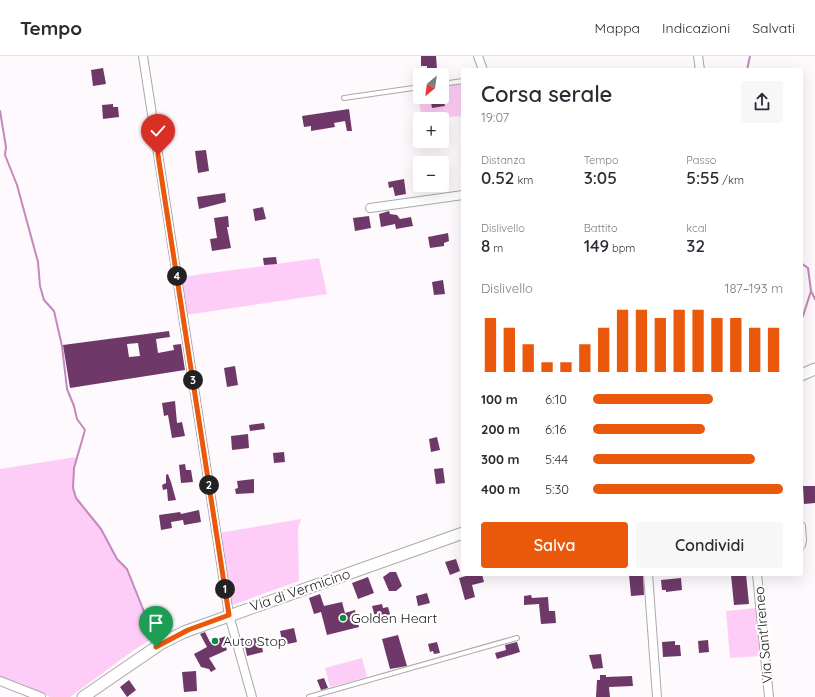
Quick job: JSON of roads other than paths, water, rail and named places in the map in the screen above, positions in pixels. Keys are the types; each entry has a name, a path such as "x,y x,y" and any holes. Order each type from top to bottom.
{"main road":[{"path":"803,373 815,369"},
{"name":"Via di Vermicino","path":"83,697 172,637 229,615 461,534"}],"street":[{"path":"143,56 229,615 252,697"},
{"path":"478,56 482,68"},
{"path":"698,56 700,68"},
{"path":"370,208 461,195"},
{"path":"648,576 657,697"},
{"name":"Via Sant'Ireneo","path":"757,576 769,697"},
{"path":"0,681 41,697"}],"lane":[{"path":"449,83 461,81"},
{"path":"344,98 413,88"},
{"path":"309,697 517,638"}],"waterway":[{"path":"747,68 750,56"},
{"path":"0,111 6,147 5,155 17,185 38,262 40,286 44,300 54,311 62,346 67,389 74,406 77,419 85,430 74,468 73,488 76,498 101,529 117,559 127,569 151,629 159,634"},
{"path":"803,264 808,268 811,291 815,299"},
{"path":"803,316 811,291"}],"place":[{"name":"Golden Heart","path":"343,618"},
{"name":"Auto Stop","path":"215,641"}]}
